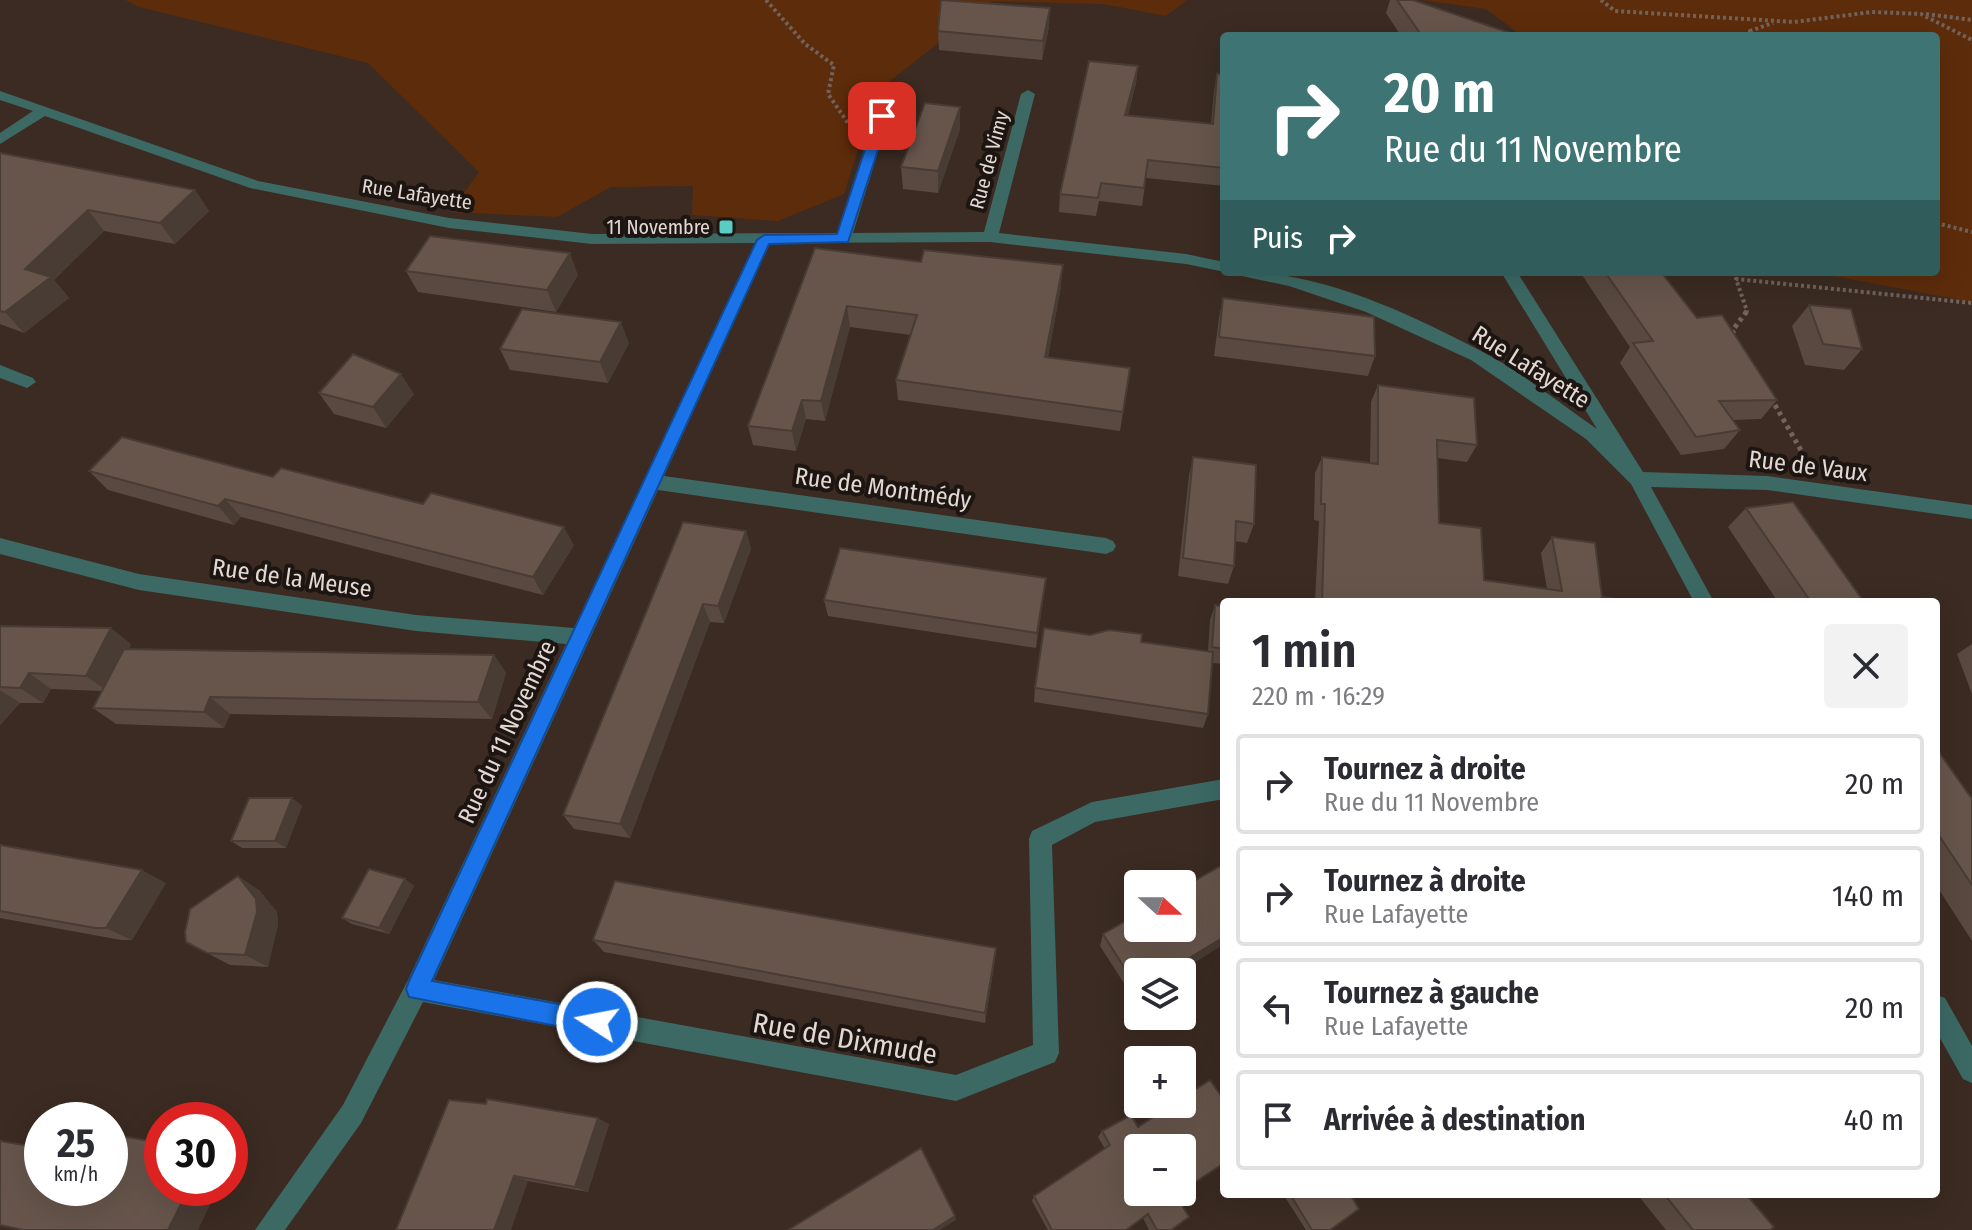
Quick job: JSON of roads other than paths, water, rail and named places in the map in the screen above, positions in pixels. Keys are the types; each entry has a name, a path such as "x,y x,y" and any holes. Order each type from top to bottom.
{"street":[{"name":"Rue de Vimy","path":"990,237 1028,94"},
{"name":"Rue Lafayette","path":"0,95 255,185 449,223 592,239 701,236 764,240 990,237 1186,259 1220,266"},
{"path":"0,140 43,111"},
{"path":"843,239 882,116"},
{"name":"Rue du 11 Novembre","path":"269,1230 352,1114 417,989 764,240"},
{"name":"Rue Lafayette","path":"1268,276 1372,308 1477,356 1592,434 1638,479"},
{"path":"1511,276 1638,479 1702,598"},
{"path":"0,371 27,382"},
{"name":"Rue de Vaux","path":"1638,479 1767,483 1972,512"},
{"name":"Rue de Montmédy","path":"653,482 1106,546"},
{"name":"Rue de la Meuse","path":"0,546 139,582 416,623 580,637"},
{"name":"Rue de Dixmude","path":"417,989 956,1088 1046,1053 1040,839 1092,812 1220,790"},
{"path":"1940,1012 1963,1041 1972,1070"}],"place":[{"name":"11 Novembre","path":"726,227"}]}
